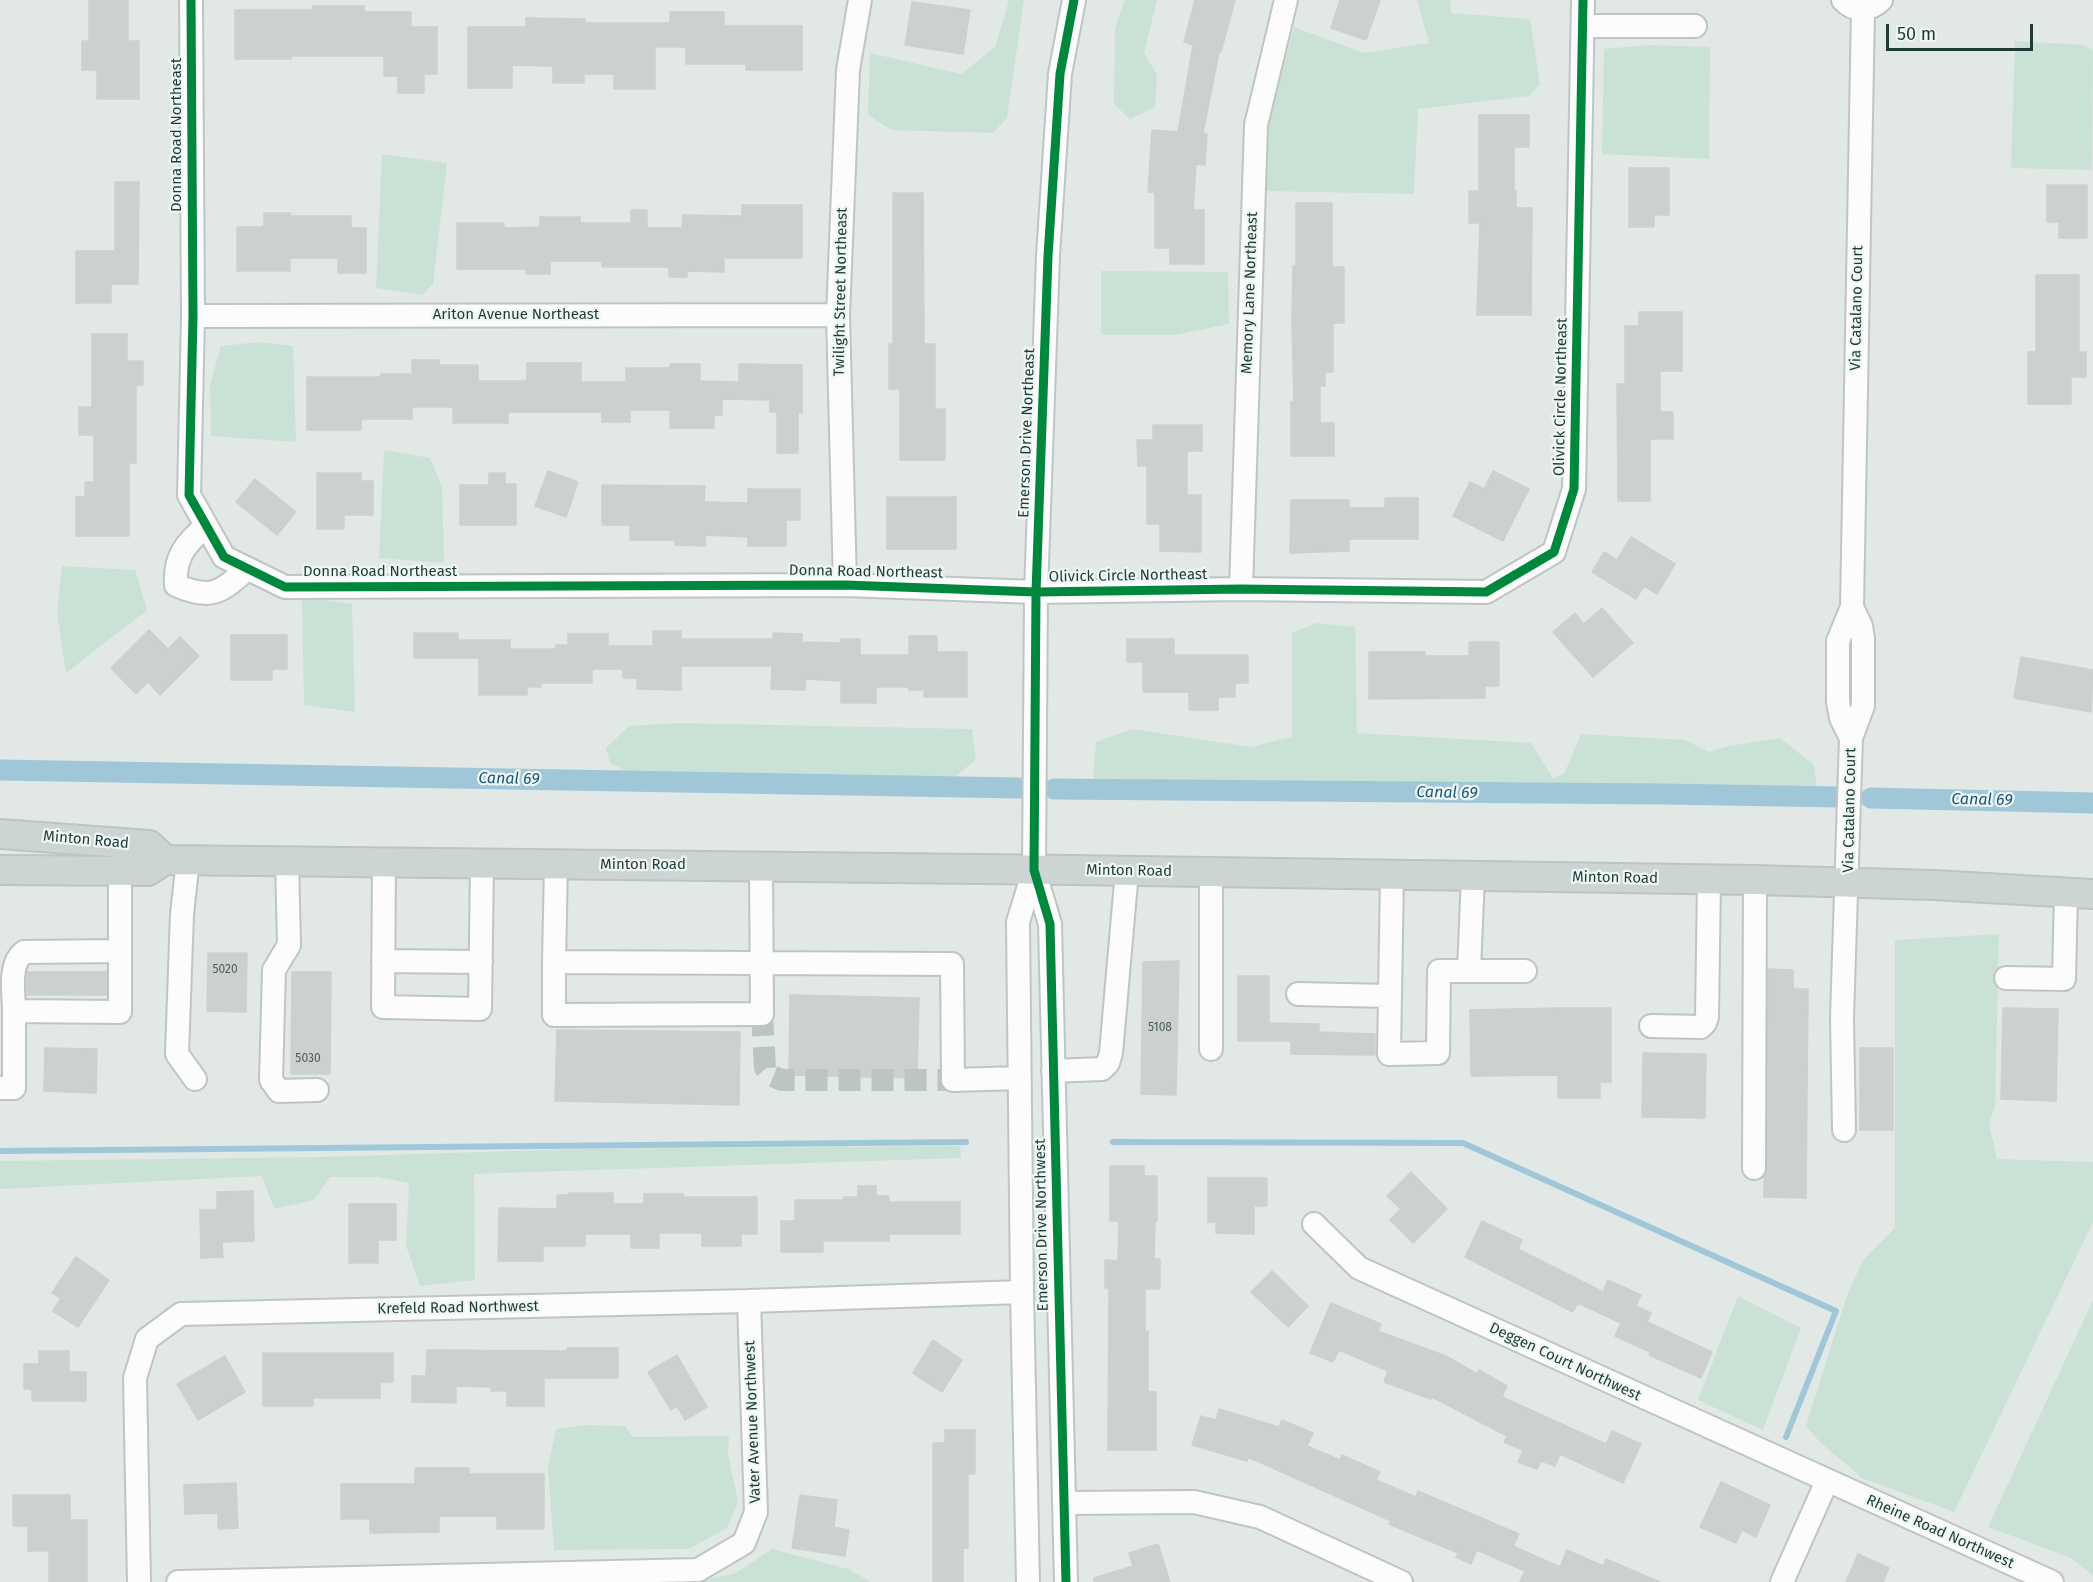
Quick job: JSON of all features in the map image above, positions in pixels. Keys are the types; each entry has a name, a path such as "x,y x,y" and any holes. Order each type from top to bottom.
{"main road":[{"name":"Minton Road","path":"0,834 149,845 177,861"},
{"name":"Minton Road","path":"0,870 148,872 177,861 1127,871 1755,880 2080,893"}],"street":[{"name":"Donna Road Northeast","path":"191,0 193,316 189,495 224,557 285,587 844,585 1036,592"},
{"name":"Twilight Street Northeast","path":"844,585 838,315 848,70 860,0"},
{"name":"Emerson Drive Northeast","path":"1034,870 1036,592 1048,255 1060,74 1074,0"},
{"name":"Memory Lane Northeast","path":"1241,589 1256,125 1286,0"},
{"name":"Olivick Circle Northeast","path":"1036,592 1241,589 1486,592 1554,552 1574,489 1583,0"},
{"name":"Via Catalano Court","path":"1851,738 1841,718 1838,702 1838,641 1852,607 1862,3"},
{"path":"1584,26 1695,26"},
{"name":"Ariton Avenue Northeast","path":"193,316 838,315"},
{"path":"206,526 190,540 175,567 176,585 196,594 224,590 247,569"},
{"name":"Via Catalano Court","path":"1844,1130 1842,1017 1851,738 1863,706 1862,632 1852,607"},
{"path":"1838,675 1863,675"},
{"path":"177,861 182,914 177,1054 195,1079"},
{"path":"287,862 289,945 274,970 271,1080 279,1091 317,1090"},
{"path":"384,863 383,1007 480,1009 482,864"},
{"path":"556,865 554,1015 762,1014 761,867"},
{"name":"Emerson Drive Northwest","path":"1034,870 1050,924 1065,1582"},
{"name":"Emerson Drive Northwest","path":"1028,1582 1018,922 1034,870"},
{"path":"14,1011 120,1012 120,871"},
{"path":"1053,1071 1102,1069 1108,1063 1111,1053 1127,871"},
{"path":"1211,872 1211,1049"},
{"path":"1392,875 1389,1054 1438,1053 1438,971 1525,971"},
{"path":"1469,970 1473,876"},
{"path":"1651,1026 1701,1027 1705,1023 1710,880"},
{"path":"1754,1168 1755,880"},
{"path":"2006,978 2064,979 2080,893"},
{"path":"0,1088 14,1088 14,967 17,958 24,952 120,951"},
{"path":"383,961 481,962"},
{"path":"554,962 952,964 953,1080 1019,1078"},
{"path":"1298,994 1390,996"},
{"name":"Deggen Court Northwest","path":"1314,1224 1359,1268 1827,1481"},
{"name":"Krefeld Road Northwest","path":"139,1582 135,1378 147,1339 181,1314 749,1301 1022,1292"},
{"name":"Vater Avenue Northwest","path":"178,1582 698,1570 744,1543 756,1512 749,1301"},
{"path":"1782,1582 1827,1481"},
{"name":"Rheine Road Northwest","path":"1827,1481 2052,1582"},
{"path":"1064,1503 1194,1502 1260,1517 1401,1582"}],"green space":[{"path":"1009,0 1024,0 1007,118 993,133 891,130 868,115 870,53 961,74 995,47"},
{"path":"1125,0 1157,0 1144,53 1157,75 1155,107 1130,119 1114,104 1115,28"},
{"path":"1417,0 1450,0 1451,13 1530,19 1540,84 1529,96 1418,109 1414,194 1264,191 1265,134 1294,27 1364,53 1429,43"},
{"path":"2015,41 2085,45 2093,51 2092,170 2011,168"},
{"path":"1649,45 1710,47 1709,159 1602,154 1604,49"},
{"path":"382,154 447,163 433,284 422,295 376,288"},
{"path":"1101,271 1228,272 1229,324 1175,335 1101,335"},
{"path":"259,342 293,346 296,442 211,436 210,385 221,346"},
{"path":"384,450 430,458 442,487 444,563 379,558"},
{"path":"62,566 135,570 147,610 66,673 57,613"},
{"path":"302,597 352,604 355,712 304,705"},
{"path":"1317,623 1355,627 1357,733 1531,743 1553,778 1564,774 1581,734 1685,740 1709,752 1729,746 1780,738 1814,765 1817,788 1093,779 1096,742 1132,729 1251,747 1292,737 1292,633"},
{"path":"678,723 972,729 976,760 954,777 631,773 610,763 606,748 629,726"},
{"path":"1999,934 1995,1107 1989,1124 1997,1159 2093,1162 2093,1222 1954,1512 1862,1478 1819,1441 1806,1426 1846,1298 1863,1260 1895,1228 1895,940"},
{"path":"960,1146 961,1158 474,1174 475,1280 420,1286 406,1246 409,1183 377,1177 330,1177 314,1200 274,1209 262,1176 0,1189 0,1161 321,1157 578,1149"},
{"path":"1738,1296 1801,1328 1763,1430 1698,1400"},
{"path":"2093,1300 2093,1576 2071,1558 1988,1527"},
{"path":"586,1425 625,1426 633,1437 729,1436 728,1454 738,1501 727,1528 689,1549 554,1550 548,1467 556,1429"},
{"path":"772,1549 848,1569 871,1582 696,1582 736,1573"}],"building":[{"path":"89,0 128,0 128,41 139,41 139,99 97,99 97,70 82,70 82,41 89,41"},
{"path":"1195,0 1235,0 1221,52 1219,52 1203,133 1207,134 1205,165 1196,164 1193,210 1204,210 1204,264 1170,264 1170,248 1155,248 1155,192 1148,192 1152,130 1178,132 1193,45 1184,42"},
{"path":"1340,0 1380,0 1366,40 1331,28"},
{"path":"912,2 970,10 963,54 905,45"},
{"path":"313,6 364,6 364,12 411,12 411,27 437,27 437,74 424,74 424,93 398,93 398,76 384,76 384,56 291,56 291,59 235,59 235,10 313,10"},
{"path":"670,12 724,12 724,26 802,26 802,70 746,70 746,64 686,64 686,47 655,47 655,89 614,89 614,74 584,74 584,83 553,83 553,66 512,65 512,88 468,88 468,27 526,27 526,18 585,19 585,23 670,23"},
{"path":"1479,115 1529,115 1529,147 1514,147 1514,191 1516,191 1516,208 1532,208 1531,315 1477,315 1480,223 1469,223 1469,191 1479,191"},
{"path":"1629,168 1669,168 1669,215 1654,215 1654,227 1629,227"},
{"path":"115,182 139,182 138,284 111,284 111,303 76,303 76,251 115,251"},
{"path":"2047,185 2087,185 2087,238 2059,238 2059,222 2047,222"},
{"path":"893,193 923,193 924,344 935,344 935,409 945,409 945,460 900,460 900,389 889,389 889,344 893,344"},
{"path":"1296,203 1332,203 1332,267 1344,267 1344,323 1333,323 1333,372 1325,372 1325,386 1320,386 1320,423 1334,423 1334,456 1291,456 1291,402 1294,402 1292,322 1293,266 1296,266"},
{"path":"742,205 802,205 802,258 724,258 724,272 687,271 687,277 669,277 669,267 602,267 602,261 550,261 550,274 526,274 526,269 457,269 457,223 504,223 504,228 540,227 540,217 580,217 580,223 631,223 631,210 647,210 647,228 682,228 683,215 742,216"},
{"path":"264,213 290,213 290,216 351,216 351,228 366,228 366,273 338,273 338,258 290,258 290,271 237,271 237,227 264,227"},
{"path":"2036,275 2079,275 2079,352 2086,352 2086,377 2071,377 2071,404 2028,404 2028,352 2036,352"},
{"path":"1639,312 1682,312 1682,371 1660,371 1660,412 1673,412 1673,439 1650,439 1650,501 1618,501 1617,384 1625,384 1625,326 1639,326"},
{"path":"92,334 127,334 127,361 143,361 143,385 136,385 136,463 129,463 129,536 76,536 76,497 85,497 85,482 94,482 94,435 79,435 79,407 92,407"},
{"path":"412,360 439,360 439,365 478,365 478,381 527,381 527,363 581,363 581,382 626,382 626,368 670,368 670,364 700,364 700,381 739,382 739,364 802,365 802,413 798,412 798,453 777,453 777,412 770,412 770,400 722,399 722,415 714,415 714,428 670,428 670,410 630,410 630,422 602,422 602,412 508,412 508,423 453,423 453,407 412,407 412,419 361,419 361,430 307,430 307,377 381,377 381,374 412,374"},
{"path":"1153,425 1202,425 1202,451 1187,451 1187,495 1201,495 1201,552 1160,551 1160,524 1147,524 1147,466 1138,466 1137,440 1153,440"},
{"path":"548,471 578,482 566,517 535,506"},
{"path":"1493,471 1529,489 1503,541 1453,516 1470,482 1484,489"},
{"path":"317,473 361,473 361,481 373,481 373,515 344,515 344,529 317,529"},
{"path":"489,473 505,473 505,484 516,484 516,525 460,525 460,485 489,485"},
{"path":"255,479 296,512 277,535 236,502"},
{"path":"602,485 705,486 704,502 748,503 748,489 800,489 800,520 786,520 786,546 748,546 748,537 705,535 705,546 675,545 675,540 630,540 630,525 602,525"},
{"path":"887,497 956,497 956,549 887,549"},
{"path":"1385,498 1418,498 1418,539 1349,539 1349,551 1290,553 1291,500 1349,500 1349,508 1385,508"},
{"path":"1631,537 1675,564 1657,594 1644,586 1636,599 1592,572 1604,552 1617,560"},
{"path":"1602,608 1633,643 1593,677 1553,632 1575,613 1584,624"},
{"path":"149,630 168,649 180,637 199,656 160,695 148,682 136,694 111,668"},
{"path":"653,631 681,631 681,639 773,639 773,633 802,634 802,642 841,643 841,639 860,639 860,655 909,655 909,636 937,636 937,652 967,652 967,697 924,697 924,690 909,690 909,687 876,687 876,703 841,703 841,681 806,679 805,690 771,689 772,666 681,666 681,690 637,689 637,678 623,678 623,669 592,669 592,683 541,683 541,687 527,687 527,695 479,695 479,658 414,658 414,633 458,633 458,640 510,640 510,649 556,649 556,645 568,645 568,634 608,634 608,646 653,646"},
{"path":"231,635 287,635 287,669 272,669 272,680 231,680"},
{"path":"1127,639 1174,639 1174,655 1248,655 1248,683 1235,683 1235,697 1218,697 1218,710 1189,710 1189,692 1143,692 1143,662 1127,662"},
{"path":"1469,642 1499,642 1499,686 1485,686 1485,698 1369,699 1369,652 1425,652 1425,656 1469,656"},
{"path":"2021,657 2093,670 2091,712 2014,698"},
{"path":"208,953 247,953 246,1012 207,1011"},
{"path":"1179,961 1176,1095 1141,1094 1143,962"},
{"path":"1768,969 1793,970 1793,989 1808,989 1806,1198 1764,1197 1764,1176 1767,1168"},
{"path":"27,972 106,972 106,995 27,995"},
{"path":"292,972 331,972 330,1074 291,1074"},
{"path":"1238,976 1269,976 1269,1023 1319,1024 1319,1032 1375,1034 1375,1055 1291,1054 1291,1041 1238,1041"},
{"path":"790,995 919,998 917,1078 789,1075"},
{"path":"1611,1008 1611,1082 1600,1082 1600,1098 1558,1098 1558,1075 1471,1076 1470,1010"},
{"path":"2003,1008 2058,1009 2056,1101 2001,1099"},
{"path":"557,1030 740,1032 739,1105 555,1101"},
{"path":"45,1048 97,1049 96,1093 44,1091"},
{"path":"1860,1048 1893,1048 1893,1130 1860,1130"},
{"path":"1643,1053 1706,1054 1705,1118 1642,1117"},
{"path":"1110,1166 1144,1166 1144,1176 1157,1176 1154,1259 1160,1259 1160,1289 1145,1289 1148,1392 1156,1392 1156,1450 1108,1450 1109,1288 1105,1288 1105,1260 1118,1261 1119,1221 1110,1221"},
{"path":"1411,1172 1447,1209 1413,1243 1390,1220 1401,1209 1387,1196"},
{"path":"1208,1178 1267,1178 1267,1206 1254,1206 1254,1234 1216,1233 1216,1222 1208,1222"},
{"path":"858,1186 876,1186 876,1196 889,1196 889,1202 960,1202 960,1234 889,1234 889,1241 823,1241 823,1252 781,1252 781,1221 795,1221 795,1200 844,1200 844,1197 858,1197"},
{"path":"253,1191 254,1241 222,1242 223,1257 201,1258 200,1210 217,1210 217,1192"},
{"path":"569,1193 613,1193 613,1204 644,1204 644,1194 683,1194 683,1197 757,1197 757,1234 741,1234 741,1246 702,1246 702,1233 659,1233 659,1248 631,1248 631,1234 585,1234 585,1246 543,1246 543,1261 498,1261 499,1208 557,1209 557,1195 569,1195"},
{"path":"349,1204 396,1204 396,1240 378,1240 378,1263 349,1263"},
{"path":"1482,1221 1522,1240 1518,1249 1603,1292 1608,1280 1641,1295 1636,1306 1651,1313 1647,1322 1712,1352 1701,1378 1649,1355 1650,1352 1615,1336 1621,1323 1578,1303 1573,1312 1465,1257"},
{"path":"76,1257 109,1280 78,1327 53,1311 61,1298 52,1293"},
{"path":"1272,1271 1308,1306 1288,1327 1251,1292"},
{"path":"1331,1303 1381,1324 1378,1331 1446,1356 1477,1374 1479,1370 1507,1386 1502,1397 1606,1444 1612,1431 1641,1444 1623,1483 1560,1454 1555,1466 1541,1461 1537,1469 1518,1462 1523,1450 1504,1442 1507,1436 1432,1397 1431,1399 1384,1382 1388,1371 1339,1350 1333,1362 1310,1353"},
{"path":"933,1340 962,1360 942,1392 913,1373"},
{"path":"567,1348 618,1348 618,1378 544,1378 544,1406 507,1406 507,1391 491,1391 491,1387 456,1386 456,1403 412,1402 412,1376 426,1376 427,1350 567,1351"},
{"path":"39,1351 69,1351 69,1372 86,1372 86,1401 32,1401 32,1389 24,1389 24,1364 39,1364"},
{"path":"263,1353 393,1353 393,1382 380,1382 380,1398 313,1398 313,1406 263,1406"},
{"path":"677,1355 707,1407 685,1420 677,1406 671,1410 648,1372"},
{"path":"225,1356 245,1392 198,1420 177,1384"},
{"path":"1219,1409 1279,1427 1282,1420 1313,1433 1307,1446 1340,1460 1342,1455 1380,1472 1376,1480 1416,1497 1418,1491 1519,1534 1513,1546 1560,1567 1567,1550 1603,1566 1606,1559 1660,1582 1520,1582 1525,1571 1477,1550 1471,1564 1456,1557 1458,1553 1389,1524 1391,1521 1248,1457 1247,1461 1192,1445 1201,1416 1216,1420"},
{"path":"945,1430 975,1430 975,1474 968,1474 968,1548 963,1548 963,1582 933,1582 933,1443 945,1443"},
{"path":"415,1468 469,1468 469,1474 544,1474 544,1529 497,1529 497,1516 439,1516 439,1532 370,1533 370,1519 341,1519 341,1484 415,1484"},
{"path":"1721,1482 1770,1505 1756,1537 1742,1530 1736,1543 1700,1527"},
{"path":"236,1483 238,1528 218,1529 218,1513 185,1514 184,1485"},
{"path":"13,1495 70,1495 70,1520 87,1520 87,1582 49,1582 49,1551 28,1551 28,1526 13,1526"},
{"path":"800,1495 837,1500 834,1527 849,1530 845,1556 792,1548"},
{"path":"1158,1544 1170,1582 1094,1582 1094,1578 1133,1566 1129,1553"},
{"path":"1858,1554 1889,1568 1883,1582 1846,1582"}],"waterway":[{"name":"Canal 69","path":"0,770 1019,788"},
{"name":"Canal 69","path":"1054,789 1839,797"},
{"name":"Canal 69","path":"1871,798 2093,803"},
{"path":"0,1151 966,1142"},
{"path":"1113,1142 1463,1143 1836,1311 1786,1437"}],"tunnel":[{"path":"762,1014 765,1068 772,1076 782,1080 953,1080"}],"cycle path":[{"path":"191,0 193,316 189,495 224,557 285,587 845,585 1036,592 1241,589 1486,592 1554,552 1574,489 1583,0"},
{"path":"1066,1582 1050,924 1034,870 1036,592 1048,256 1060,74 1074,0"}]}
